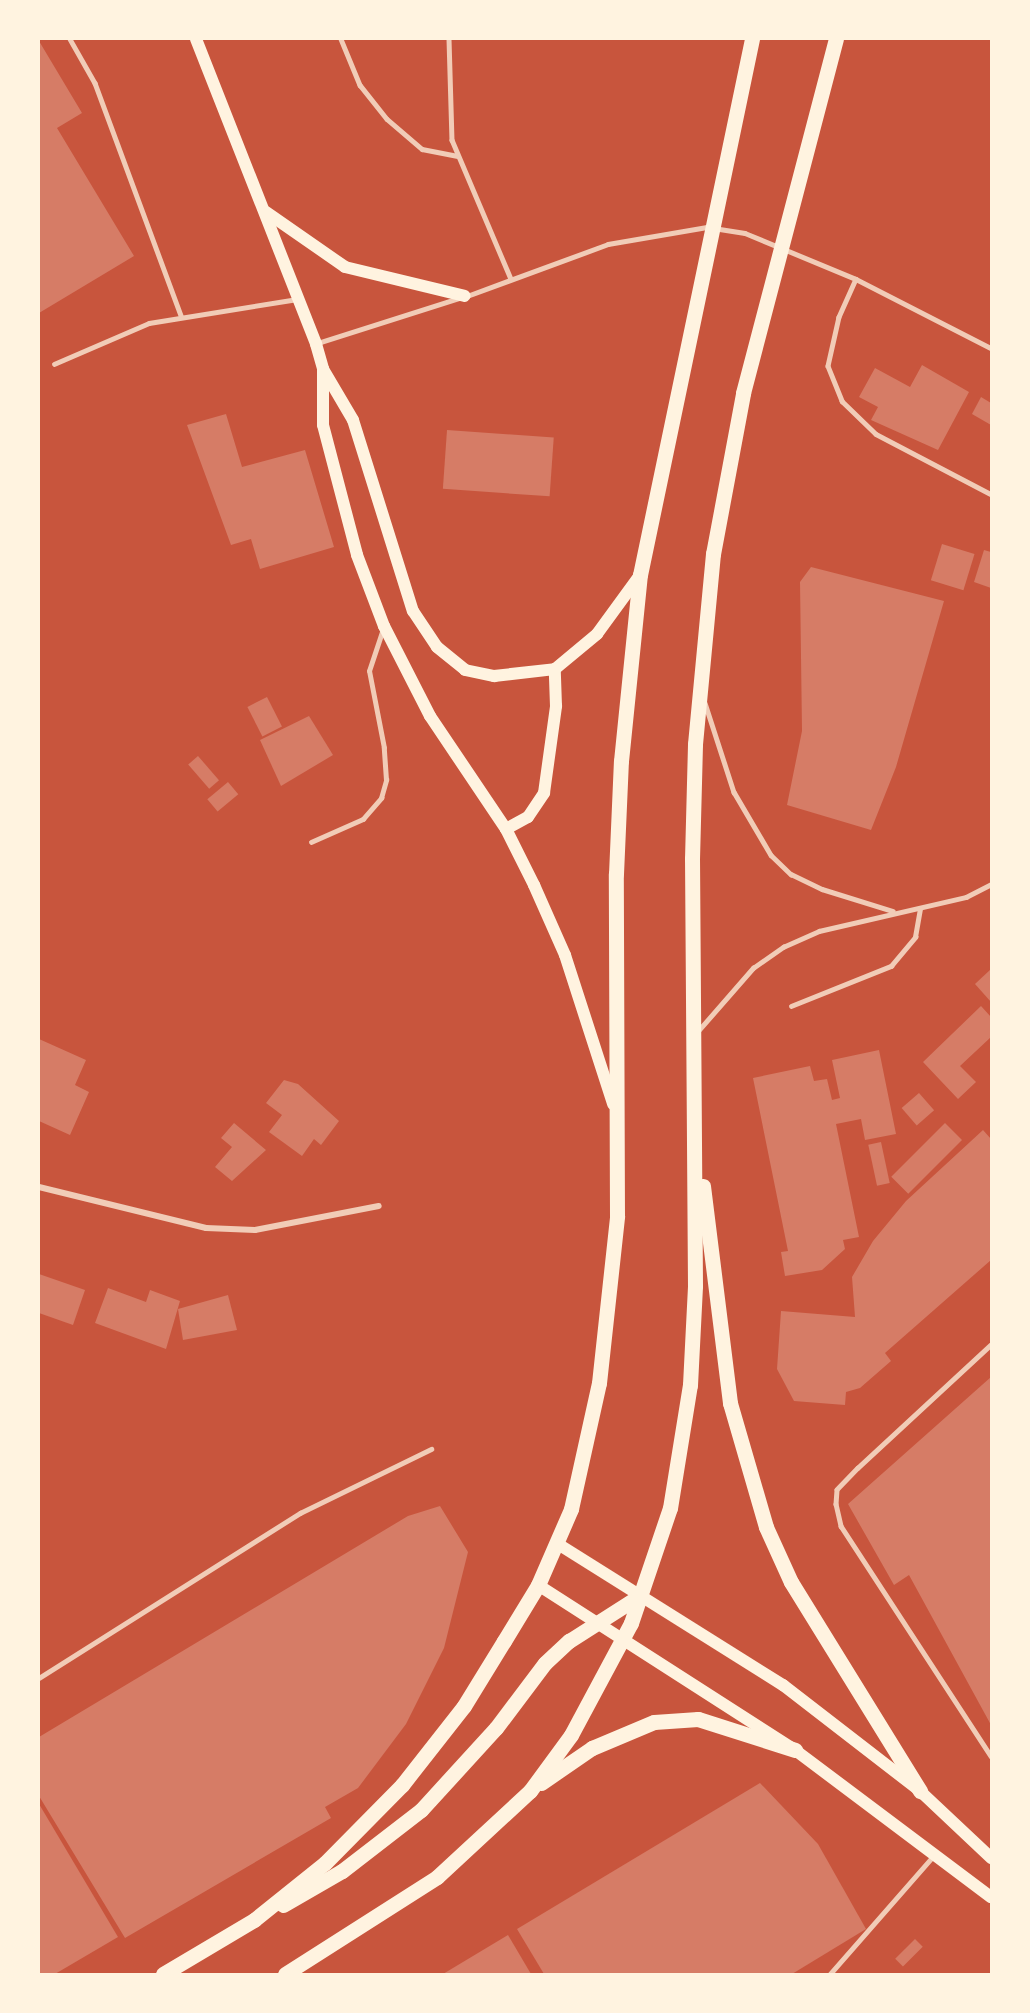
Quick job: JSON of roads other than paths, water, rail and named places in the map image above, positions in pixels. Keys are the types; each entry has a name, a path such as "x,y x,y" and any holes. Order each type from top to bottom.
{"main road":[{"path":"196,39 300,298 316,344 322,369 323,425 357,555 384,626 430,716 506,829 565,955 620,1127"},
{"path":"254,1920 325,1863 402,1785 464,1706 538,1585 558,1544 599,1383 615,1237 620,1127 616,874 621,761 640,575 692,316 752,39"},
{"path":"836,39 743,393 713,555 701,688 689,1042 696,1133 730,1403 766,1527 791,1582 920,1791"},
{"path":"265,211 345,267 465,296"},
{"path":"322,369 348,408 386,538 413,611 437,647 465,669 494,676 555,669 597,634 640,575"},
{"path":"506,829 528,817 544,793 556,706 555,669"},
{"path":"530,1791 570,1735 622,1640 641,1595 670,1508 690,1385 696,1133"},
{"path":"558,1544 783,1685 920,1791 991,1858"},
{"path":"538,1585 795,1750 991,1897"},
{"path":"163,1974 342,1871 421,1810 496,1728 545,1663 596,1622 641,1595"},
{"path":"285,1974 437,1877 530,1791 592,1748 654,1722 698,1719 795,1750"}],"street":[{"path":"39,1186 206,1228 255,1230 379,1206"}],"lane":[{"path":"70,39 95,83 181,316"},
{"path":"341,39 360,85 387,119 422,149 457,156"},
{"path":"449,39 457,156 512,279"},
{"path":"316,344 465,296 608,244 707,227 745,233 856,279 991,348"},
{"path":"856,279 839,317 828,366 842,402 876,434 991,494"},
{"path":"54,364 118,334 181,316 300,298"},
{"path":"311,842 363,819 381,798 386,780 384,748 369,671 384,626"},
{"path":"701,688 735,792 771,855 792,874 822,889 896,911"},
{"path":"689,1042 753,968 783,947 819,930 966,897 991,884"},
{"path":"791,1006 891,966 915,937 920,908"},
{"path":"991,1345 858,1468 837,1490 836,1504 847,1536 991,1756"},
{"path":"39,1678 291,1519 431,1449"},
{"path":"830,1974 934,1855"}]}
